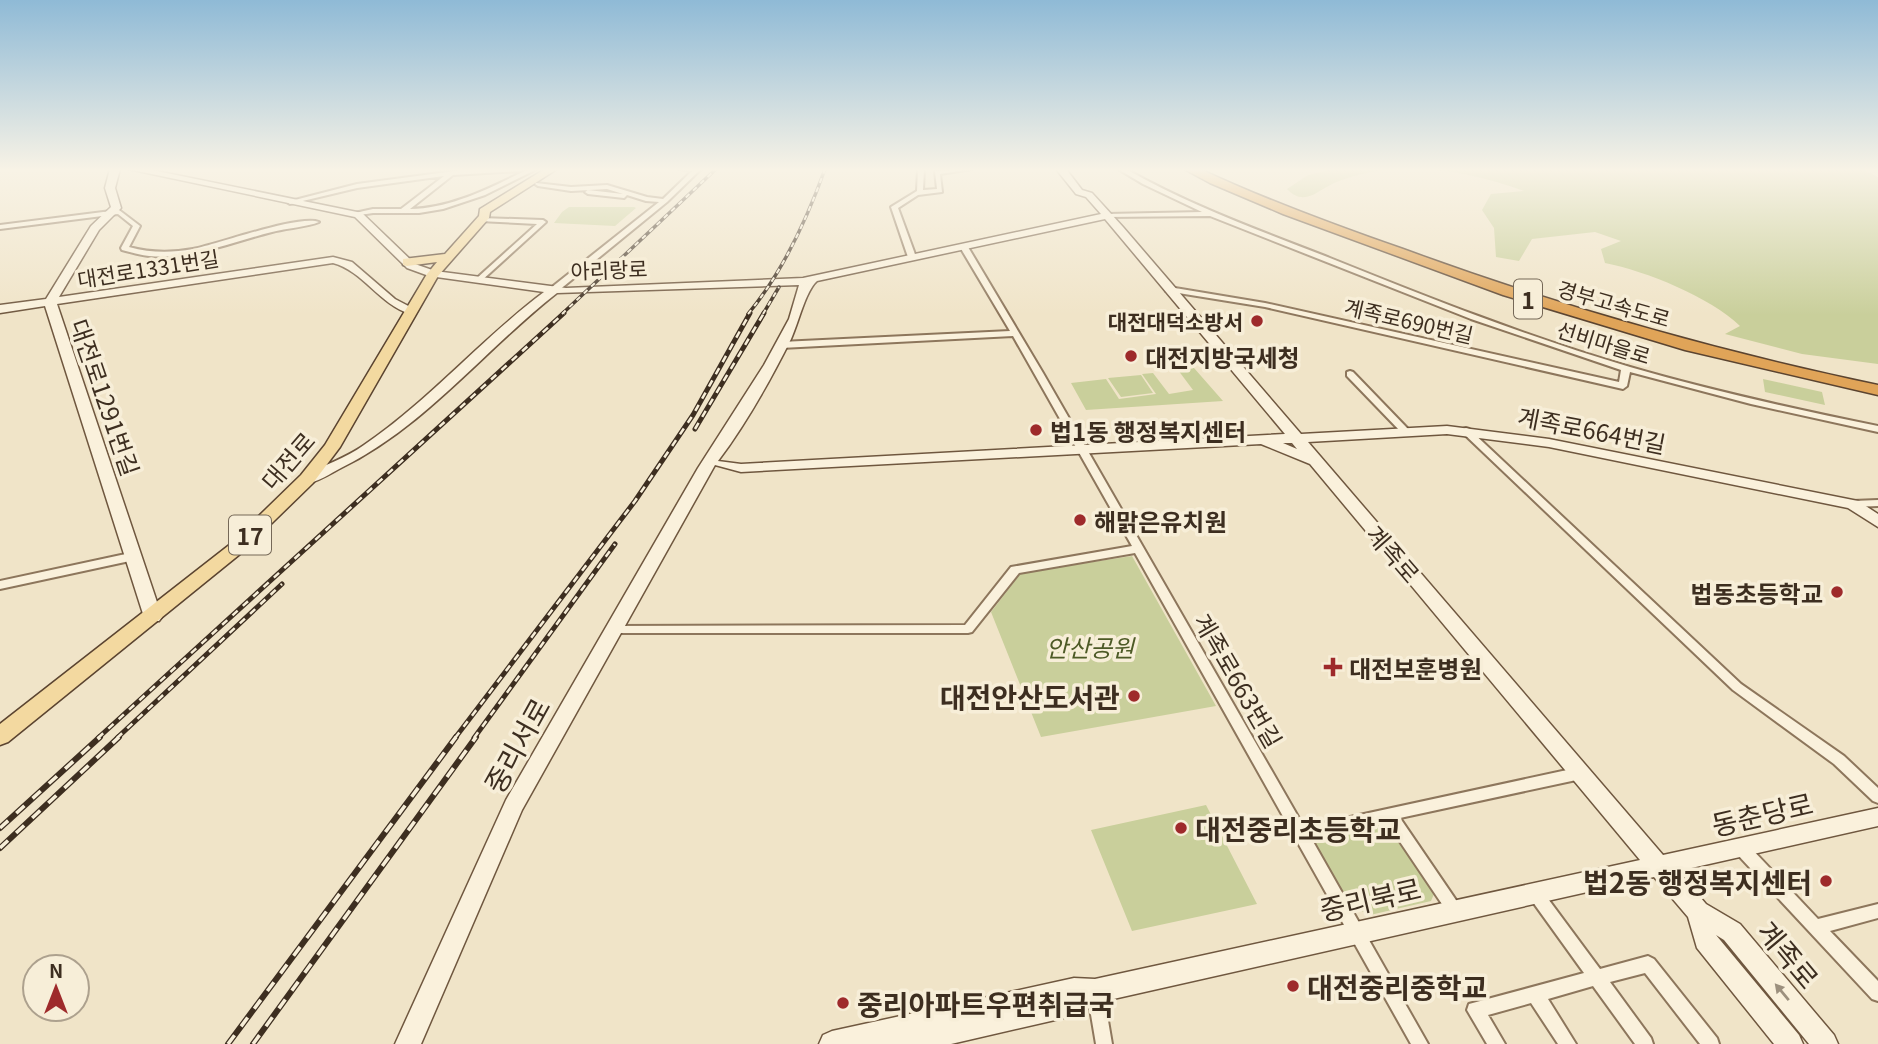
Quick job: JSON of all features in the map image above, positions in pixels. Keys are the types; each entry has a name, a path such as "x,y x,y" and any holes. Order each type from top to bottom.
{"highway":[{"name":"경부고속도로","path":"1306,218 1485,285 1573,314 1788,372 1878,390"},
{"name":"경부고속도로","path":"1319,218 1574,310 1709,348 1878,384"}],"main road":[{"name":"대전로1291번길","path":"105,218 75,258 50,302 153,617"},
{"name":"아리랑로","path":"362,218 409,264 433,274 566,291 803,282 1099,218"},
{"name":"대전로","path":"0,736 234,550 307,479 332,447 433,274 483,218"},
{"name":"계족로","path":"1108,218 1698,912 1732,932 1825,1044"},
{"path":"421,293 409,264 448,257"},
{"name":"대전로1331번길","path":"0,309 333,260 348,264 391,301 411,310"},
{"name":"중리서로","path":"408,1044 513,806 613,630 719,467 803,297 803,282"},
{"path":"307,479 367,450 391,432 442,390 525,312 555,289"},
{"name":"계족로664번길","path":"1295,437 1405,431 1466,431 1549,443 1853,504"},
{"path":"719,467 1295,437"},
{"path":"1261,439 1315,462"},
{"path":"1853,504 1878,522"},
{"name":"동춘당로","path":"1660,866 1878,817"},
{"name":"중리북로","path":"832,1044 1074,990 1095,991 1660,866"},
{"name":"계족로","path":"1698,912 1705,940 1790,1044"},
{"name":"중리북로","path":"896,1044 1077,1003 1095,991"}],"street":[{"path":"0,227 72,218"},
{"path":"126,218 137,226 125,248 155,253 226,244 303,223 316,222"},
{"path":"480,280 543,222 483,218"},
{"path":"555,289 643,218"},
{"path":"898,218 912,257"},
{"name":"선비마을로","path":"1223,218 1446,307 1626,368 1779,408 1878,429"},
{"name":"계족로663번길","path":"964,247 1016,333 1420,1044"},
{"name":"계족로690번길","path":"1169,289 1265,305 1623,386 1626,368"},
{"path":"781,345 1016,333"},
{"path":"1350,374 1405,431"},
{"path":"1466,431 1737,687 1839,760 1878,797"},
{"name":"계족로664번길","path":"1853,504 1878,503"},
{"path":"613,630 968,629 1015,570 1137,549"},
{"path":"0,585 135,556"},
{"path":"1300,834 1581,774"},
{"path":"1389,814 1455,911"},
{"path":"1742,849 1878,993"},
{"path":"1535,893 1646,1044"},
{"path":"1815,926 1878,911"},
{"path":"1497,1044 1475,1010 1648,964 1712,1044"},
{"path":"1095,991 1104,1044"},
{"path":"1535,994 1568,1044"}],"green space":[{"path":"558,218 625,218 615,226 554,223"},
{"path":"1487,218 1878,218 1878,364 1802,354 1725,334 1740,326 1712,305 1658,279 1605,263 1601,249 1621,241 1595,232 1532,239 1519,261 1496,257 1494,228"},
{"path":"1194,368 1223,401 1086,410 1071,383 1106,379 1119,399 1156,394 1142,374 1153,373 1169,394 1193,390 1178,370"},
{"path":"1141,375 1153,393 1121,397 1108,378"},
{"path":"1763,379 1822,392 1825,405 1765,392"},
{"name":"안산공원","path":"1132,556 1216,706 1041,737 991,612 1021,573"},
{"path":"1206,805 1257,904 1132,931 1091,830"},
{"path":"1375,822 1390,829 1434,894 1431,901 1370,915 1347,904 1307,836"}],"railway":[{"path":"562,314 664,218"},
{"path":"748,314 772,281 805,218"},
{"path":"763,314 779,287"},
{"path":"98,738 564,313"},
{"path":"455,738 635,501 693,415 750,313"},
{"path":"695,429 764,313"},
{"path":"474,738 615,544"},
{"path":"117,738 282,584"},
{"path":"0,828 100,737"},
{"path":"0,848 119,737"},
{"path":"228,1044 456,737"},
{"path":"253,1044 476,737"}],"place":[{"name":"대전대덕소방서","path":"1257,321"},
{"name":"대전지방국세청","path":"1131,356"},
{"name":"법1동 행정복지센터","path":"1036,430"},
{"name":"해맑은유치원","path":"1080,520"},
{"name":"법동초등학교","path":"1837,592"},
{"name":"대전보훈병원","path":"1333,667"},
{"name":"대전안산도서관","path":"1134,696"},
{"name":"대전중리초등학교","path":"1181,828"},
{"name":"법2동 행정복지센터","path":"1826,881"},
{"name":"대전중리중학교","path":"1293,986"},
{"name":"중리아파트우편취급국","path":"843,1003"}]}
